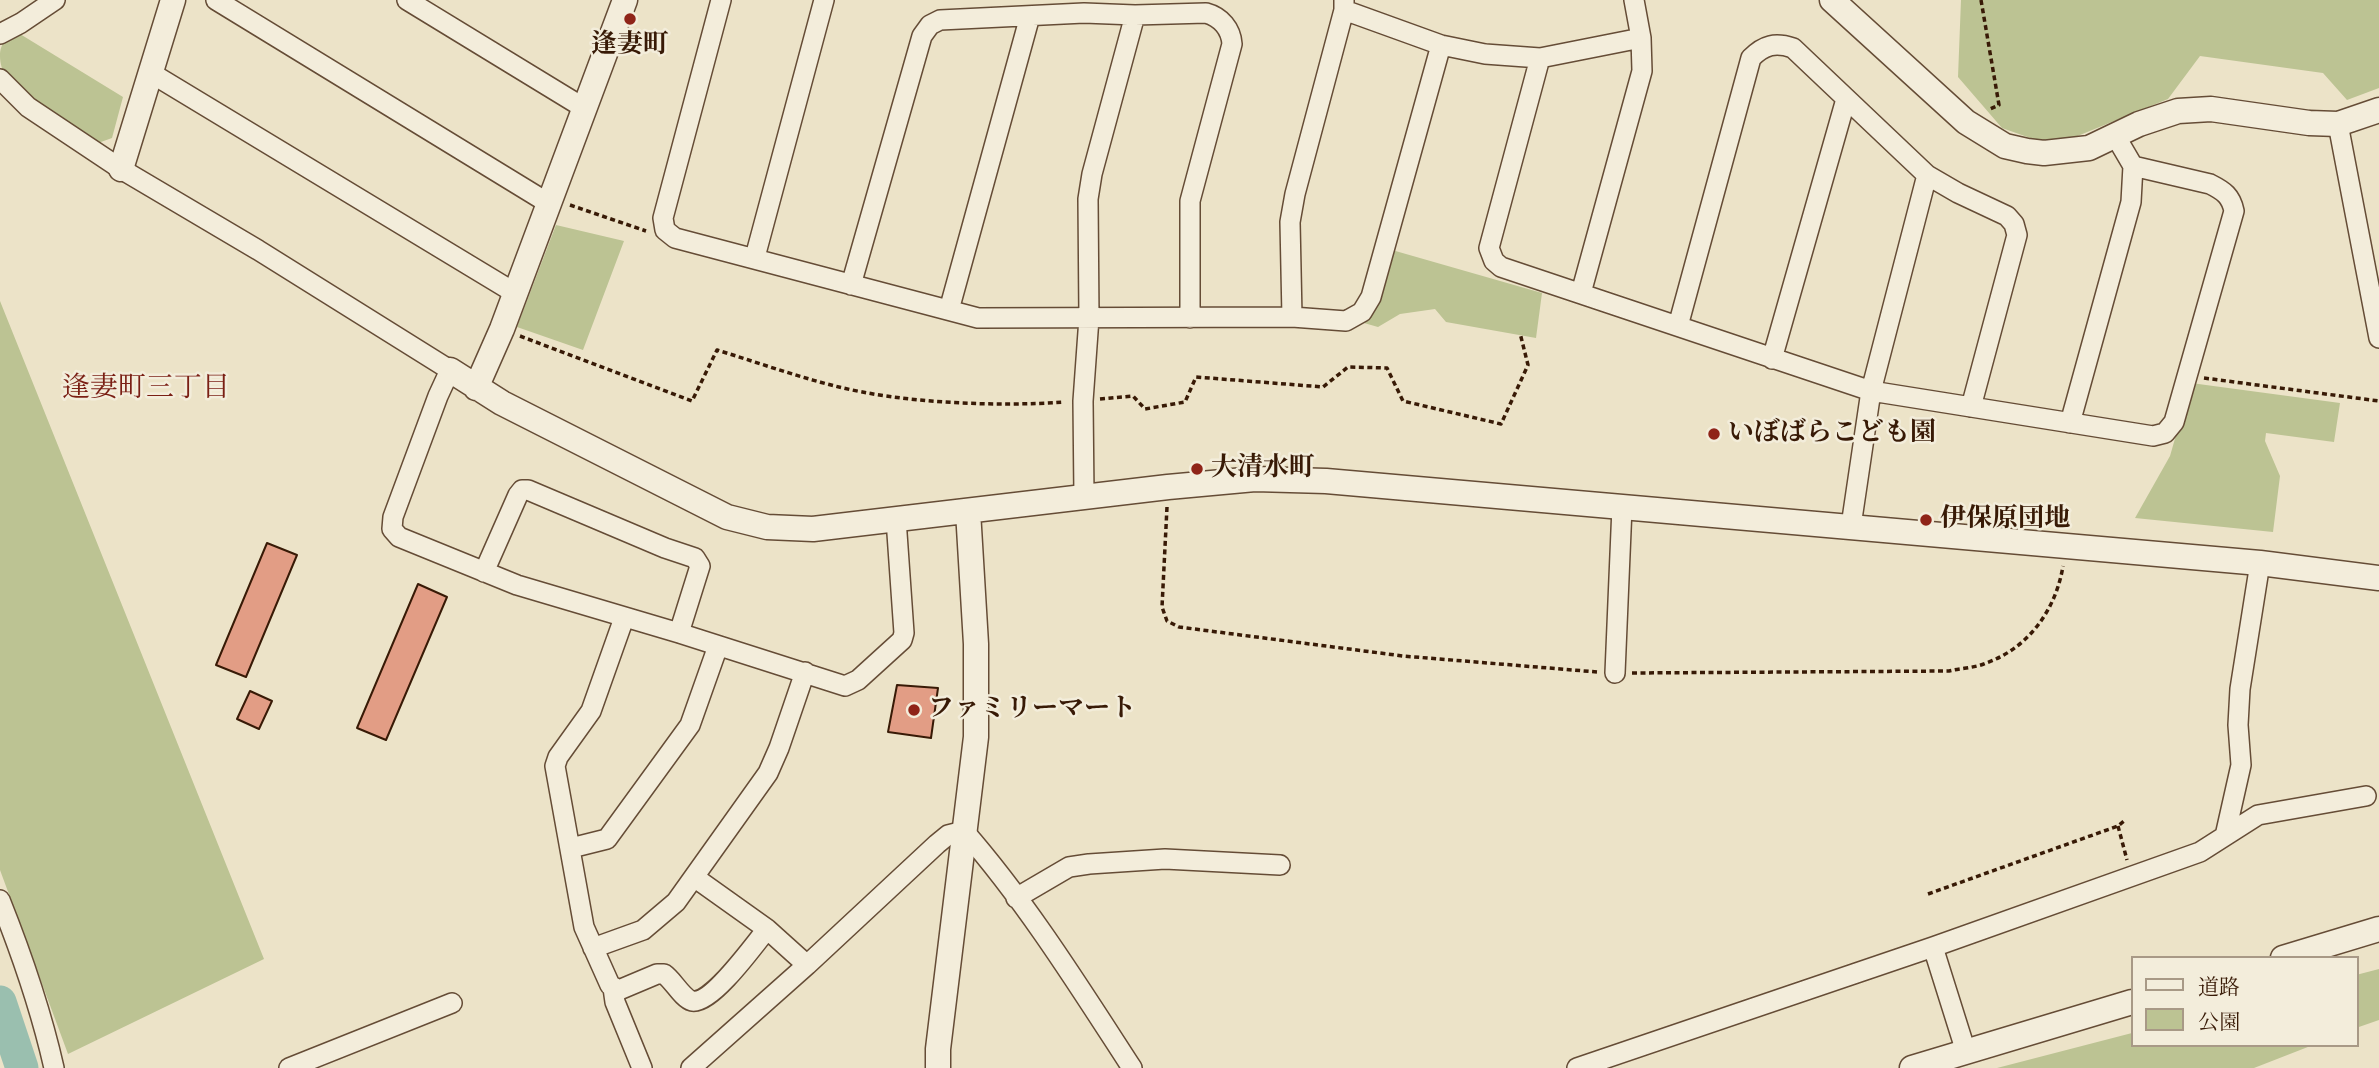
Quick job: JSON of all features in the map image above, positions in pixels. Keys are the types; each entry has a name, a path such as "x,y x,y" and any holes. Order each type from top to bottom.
{"street":[{"path":"0,34 55,0"},
{"path":"121,169 173,0"},
{"path":"216,0 558,204"},
{"path":"407,0 584,108"},
{"path":"477,388 515,293 558,204 584,108 625,0"},
{"path":"721,0 663,218 665,230 675,238 978,318 1292,317 1346,321 1362,312 1371,297 1441,45"},
{"path":"755,257 824,0"},
{"path":"1581,293 1642,71 1641,38 1634,0"},
{"path":"1832,0 1954,113 2005,146 2044,153 2089,148 2139,124 2178,111 2211,109 2309,123 2338,124 2379,110"},
{"path":"1292,317 1290,222 1344,5 1441,45 1485,54 1540,58 1641,38"},
{"path":"851,285 924,31 940,20 1084,13 1206,13 1218,19 1231,34 1232,44 1189,201 1190,318"},
{"path":"1084,496 1083,401 1089,318 1088,199 1091,174 1135,15"},
{"path":"950,310 1031,16"},
{"path":"1678,326 1751,58 1760,49 1773,44 1793,48 1927,175 1958,194 2007,216 2014,224 2017,234 1971,407"},
{"path":"1540,58 1489,248 1494,261 1500,267 1871,391 2152,436 2165,433 2174,422 2234,211 2231,199 2210,184 2133,166"},
{"path":"151,73 515,293"},
{"path":"0,79 28,107 121,169 258,250 502,403 727,517 767,527 813,529 1084,496 1255,479 1326,481 1851,526 2260,564 2379,578"},
{"path":"1772,359 1846,99"},
{"path":"2338,124 2372,260 2379,338"},
{"path":"2070,423 2131,202 2133,166 2116,137"},
{"path":"1851,526 1871,391 1927,175"},
{"path":"450,370 402,492 393,517 392,529 399,537 517,585 679,633 845,687 853,684 902,639 904,633 896,519"},
{"path":"484,572 518,495 528,490 695,558 701,566 679,633"},
{"path":"1615,673 1622,507"},
{"path":"938,1068 976,726 976,644 968,511"},
{"path":"2225,836 2241,765 2238,725 2240,689 2260,564"},
{"path":"624,618 591,711 558,757 555,766 584,926 613,988 615,1002 642,1068"},
{"path":"571,848 607,839 694,717 719,646"},
{"path":"593,948 643,930 676,902 768,774 805,673"},
{"path":"1577,1068 1933,947 2200,852 2258,815 2366,796"},
{"path":"964,831 1075,979 1132,1068"},
{"path":"691,1068 937,844 948,835 964,831"},
{"path":"1016,898 1069,867 1089,864 1165,859 1280,865"},
{"path":"694,877 767,929 807,965"},
{"path":"0,900 40,1007 54,1068"},
{"path":"613,988 619,990 664,974 688,1000 705,998 739,965 767,929"},
{"path":"2290,956 2379,929"},
{"path":"1933,947 1966,1052"},
{"path":"289,1068 452,1003"},
{"path":"1912,1068 2130,1003"}],"path":[{"path":"1981,0 1999,104 1982,113"},
{"path":"558,204 655,234 665,230"},
{"path":"502,329 692,401 717,350 836,387 908,398 1019,405 1133,396 1145,409 1185,402 1196,377 1323,387 1348,367 1387,368 1403,401 1501,424 1528,365 1520,333"},
{"path":"2188,376 2379,401"},
{"path":"1168,487 1163,607 1167,621 1179,627 1403,656 1615,673 1948,671 1986,663 2020,645 2044,620 2060,585 2066,546"},
{"path":"1928,894 2118,826 2124,821"},
{"path":"2118,826 2131,876"}],"green space":[{"path":"1961,0 2379,0 2379,88 2347,100 2323,73 2200,56 2168,99 2053,146 2002,128 1958,77"},
{"path":"20,34 123,97 112,138 98,143 36,103 6,76 0,61 1,47 8,39"},
{"path":"556,225 624,241 583,350 517,327"},
{"path":"1392,250 1542,293 1536,338 1446,322 1435,309 1400,314 1378,327 1364,323 1377,300"},
{"path":"0,301 264,959 68,1054 0,870"},
{"path":"2191,383 2340,403 2334,442 2266,433 2265,441 2280,476 2273,532 2135,518 2170,456"},
{"path":"2379,969 2379,1020 2358,1027 2358,974"},
{"path":"2130,1034 2130,1047 2308,1047 2254,1068 1997,1068"}],"building":[{"path":"267,543 297,555 246,677 216,665"},
{"path":"418,584 447,597 386,740 357,728"},
{"name":"ファミリーマート","path":"897,685 938,688 931,738 888,732"},
{"path":"250,691 272,701 259,729 237,719"}],"waterway":[{"path":"0,1002 22,1068"}],"place":[{"name":"逢妻町","path":"630,19"},
{"name":"いぼばらこども園","path":"1714,434"},
{"name":"大清水町","path":"1197,469"},
{"name":"伊保原団地","path":"1926,520"},
{"name":"ファミリーマート","path":"914,710"}],"district":[{"name":"逢妻町三丁目","path":"146,389"}]}
